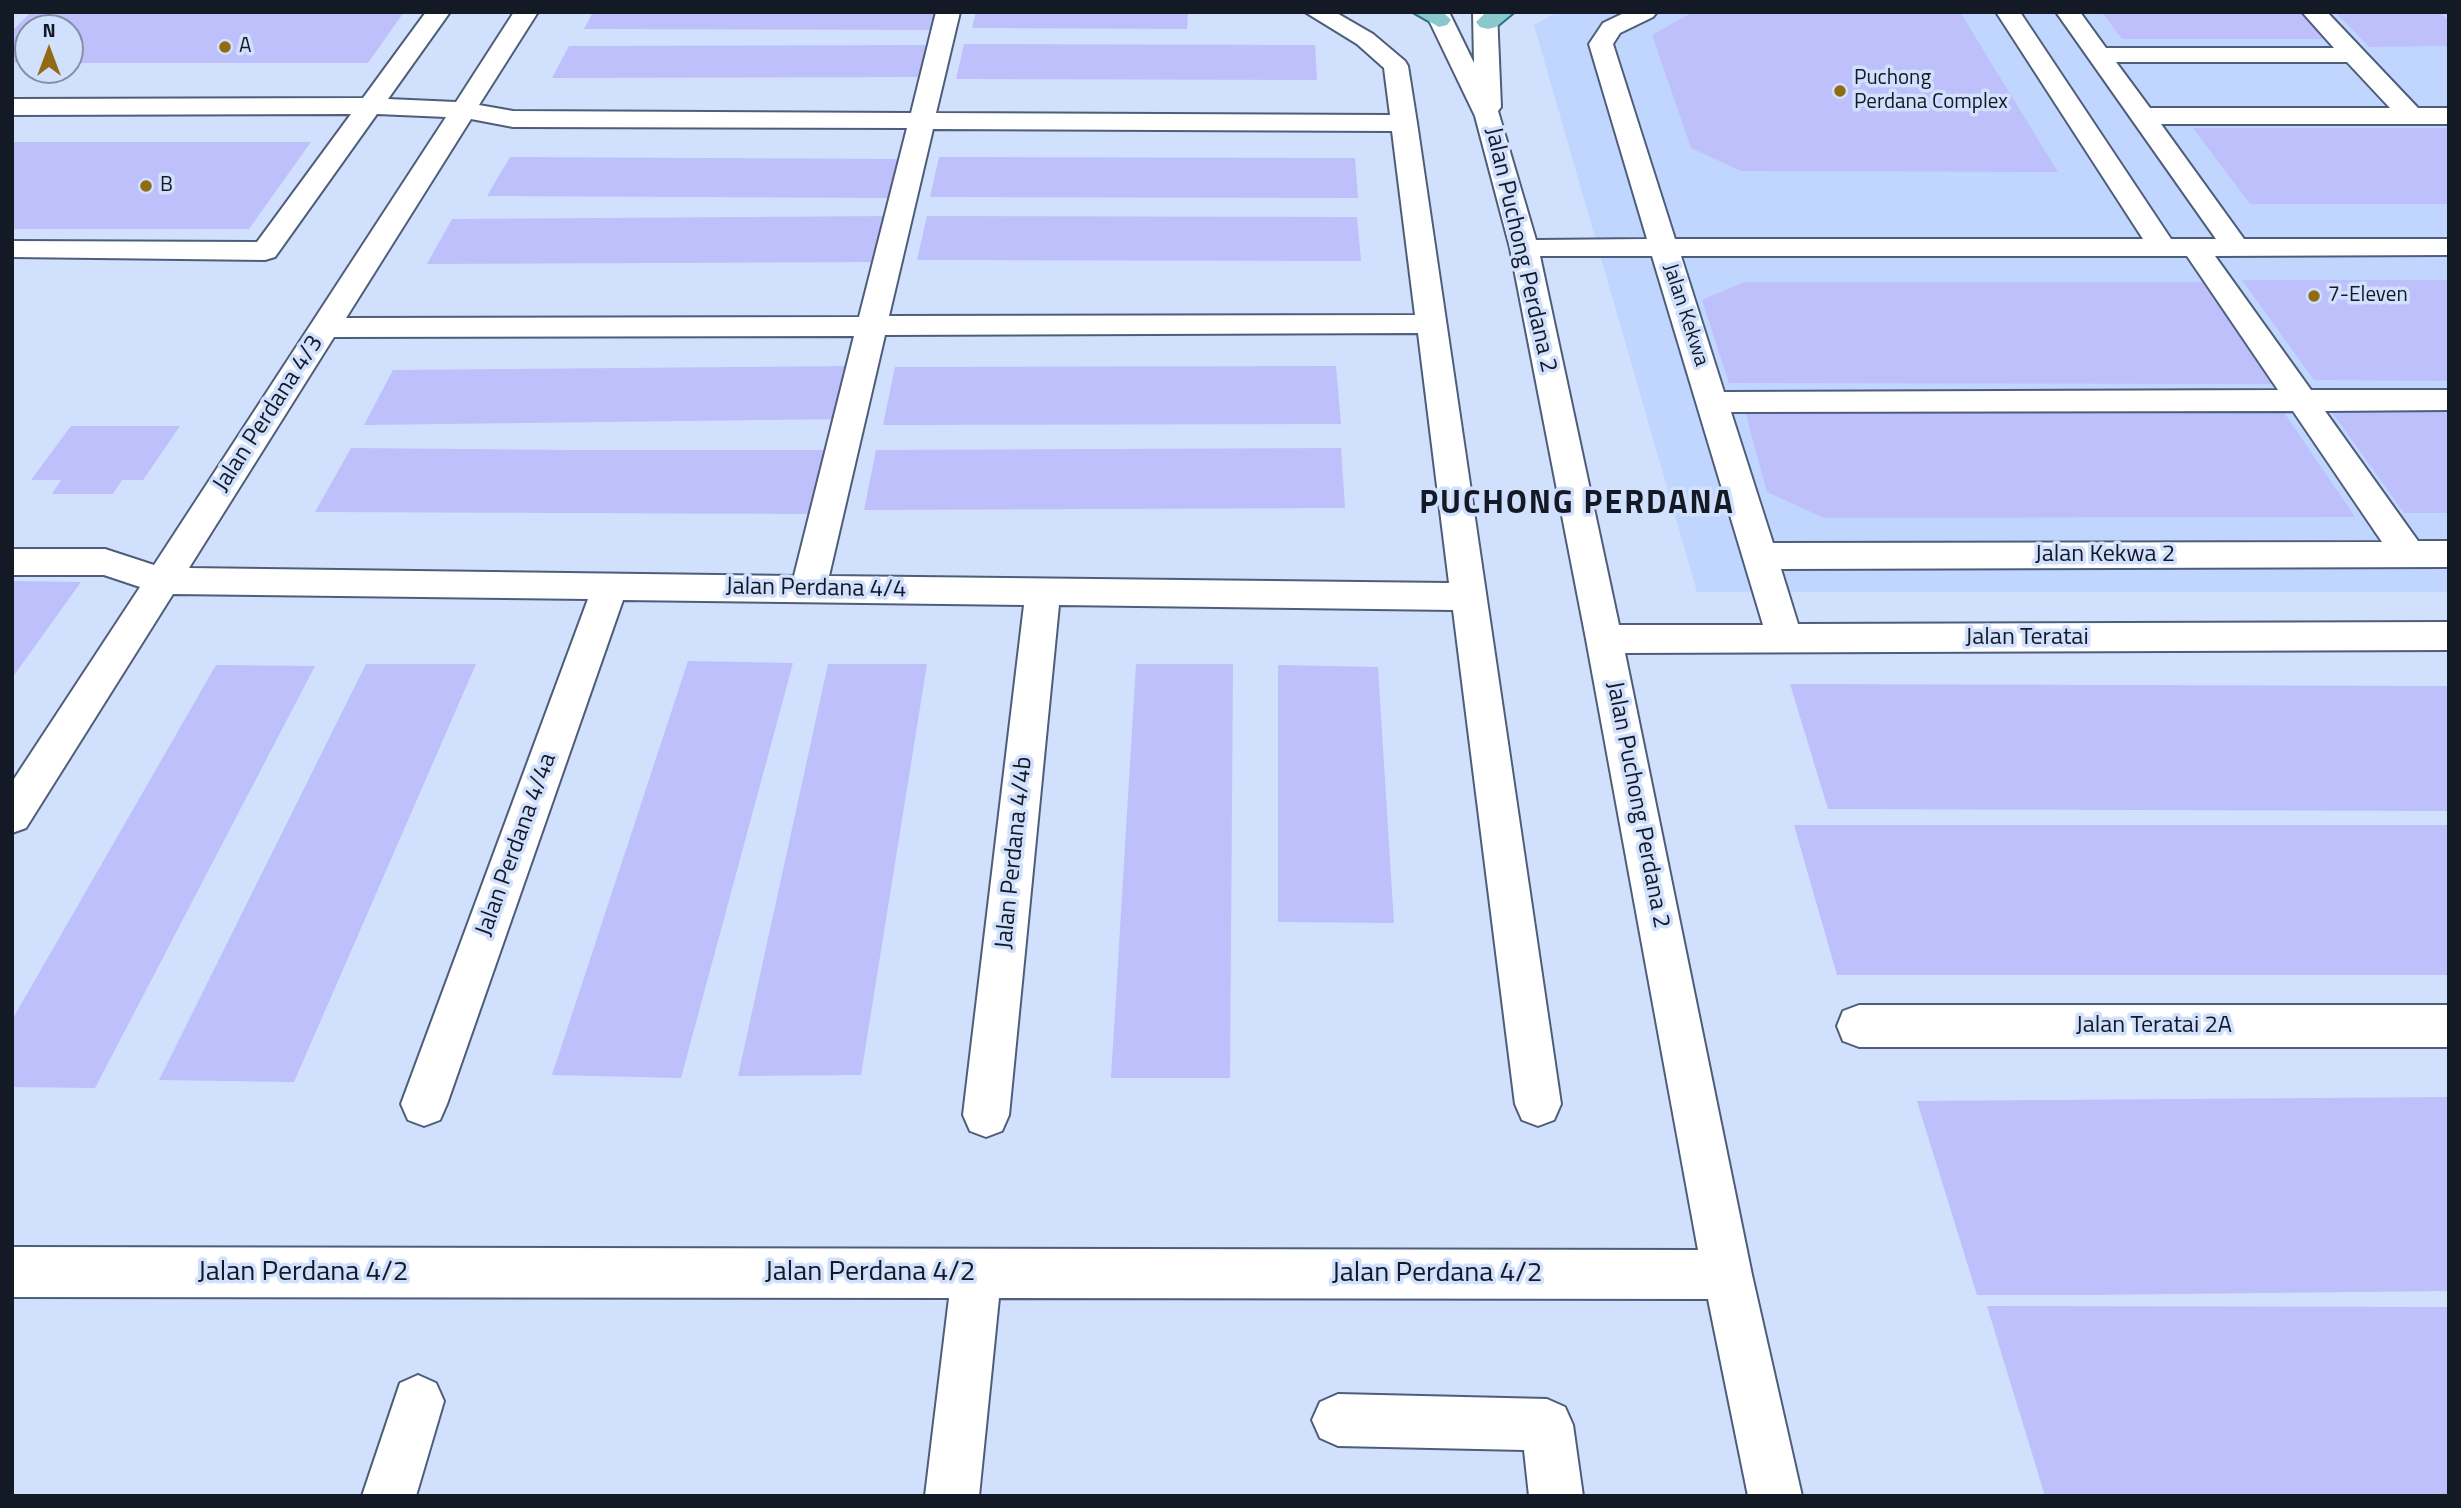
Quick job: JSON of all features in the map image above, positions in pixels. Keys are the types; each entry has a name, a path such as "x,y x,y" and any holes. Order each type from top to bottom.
{"street":[{"path":"12,249 265,251 438,12"},
{"name":"Jalan Perdana 4/3","path":"12,816 526,12"},
{"path":"808,589 948,12"},
{"path":"1317,12 1365,39 1396,66 1538,1104"},
{"name":"Jalan Kekwa","path":"1645,12 1611,28 1601,44 1762,556 1785,639"},
{"path":"2008,12 2162,247"},
{"path":"2068,12 2236,247"},
{"path":"2314,12 2412,116"},
{"name":"Jalan Puchong Perdana 2","path":"1434,15 1488,116 1524,248 1604,639 1727,1275 1775,1496"},
{"name":"Jalan Puchong Perdana 2","path":"1488,116 1492,16"},
{"path":"2099,55 2354,55"},
{"path":"12,107 370,106 463,110 513,120 1404,123"},
{"path":"2143,116 2449,116"},
{"path":"2195,247 2409,555"},
{"path":"1524,248 2449,247"},
{"path":"324,328 1431,324"},
{"path":"1713,402 2449,400"},
{"name":"Jalan Kekwa 2","path":"1762,556 2449,554"},
{"name":"Jalan Perdana 4/4","path":"12,562 104,562 163,580 1469,597"},
{"name":"Jalan Perdana 4/4a","path":"424,1104 610,586"},
{"name":"Jalan Perdana 4/4b","path":"986,1115 1043,592"},
{"name":"Jalan Teratai","path":"1604,639 2449,636"},
{"name":"Jalan Teratai 2A","path":"1859,1026 2449,1026"},
{"name":"Jalan Perdana 4/2","path":"12,1272 1727,1275"},
{"path":"952,1496 977,1273"},
{"path":"388,1496 418,1401"},
{"path":"1338,1420 1546,1425 1556,1496"}],"shaded area":[{"path":"1558,12 2449,12 2449,592 1697,592 1534,25"}],"building":[{"name":"A","path":"404,12 368,63 84,63 84,14 29,14"},
{"path":"593,12 944,12 940,30 584,29"},
{"path":"976,12 1188,12 1187,29 972,28"},
{"name":"Puchong Perdana Complex","path":"1693,12 1960,12 2058,172 1741,171 1691,148 1652,35"},
{"path":"2102,12 2300,12 2325,39 2122,39"},
{"path":"2335,12 2440,12 2449,21 2449,46 2369,47"},
{"name":"A","path":"14,29 14,63 12,63"},
{"path":"964,44 1315,45 1317,80 956,79"},
{"path":"938,45 930,77 552,78 569,46"},
{"path":"2193,128 2449,128 2449,204 2250,204"},
{"name":"B","path":"12,142 311,142 249,229 12,229"},
{"path":"510,157 906,159 896,198 487,196"},
{"path":"939,157 1355,158 1358,198 930,197"},
{"path":"894,216 883,262 427,264 452,219"},
{"path":"927,216 1357,217 1361,261 917,260"},
{"path":"2242,280 2449,280 2449,381 2314,380"},
{"path":"1744,282 2205,282 2275,384 1729,383 1702,300"},
{"path":"856,366 843,419 364,425 393,370"},
{"path":"1336,366 1341,424 883,425 895,367"},
{"path":"1745,411 2283,411 2355,517 1824,518 1767,492"},
{"path":"2332,412 2449,412 2449,513 2404,513"},
{"path":"71,426 180,426 143,480 122,480 113,494 52,494 61,480 31,480"},
{"path":"351,448 835,450 819,514 315,512"},
{"path":"1341,448 1345,508 864,510 876,450"},
{"path":"12,581 81,582 12,678"},
{"path":"688,661 793,663 681,1078 552,1075"},
{"path":"366,664 476,664 294,1082 159,1080"},
{"path":"828,664 927,664 861,1075 738,1076"},
{"path":"1136,664 1233,664 1230,1078 1111,1078"},
{"path":"216,665 315,666 95,1088 12,1087 12,1020"},
{"path":"1278,665 1378,667 1394,923 1278,922"},
{"path":"1790,684 2449,686 2449,811 1828,809"},
{"path":"1794,825 2449,825 2449,975 1837,975"},
{"path":"2449,1097 2449,1291 2085,1295 1977,1295 1917,1101"},
{"path":"1987,1306 2449,1307 2449,1496 2045,1496"}],"place":[{"name":"A","path":"225,47"},
{"name":"Puchong Perdana Complex","path":"1840,91"},
{"name":"B","path":"146,186"},
{"name":"7-Eleven","path":"2314,296"}],"district":[{"name":"PUCHONG PERDANA","path":"1577,505"}]}
